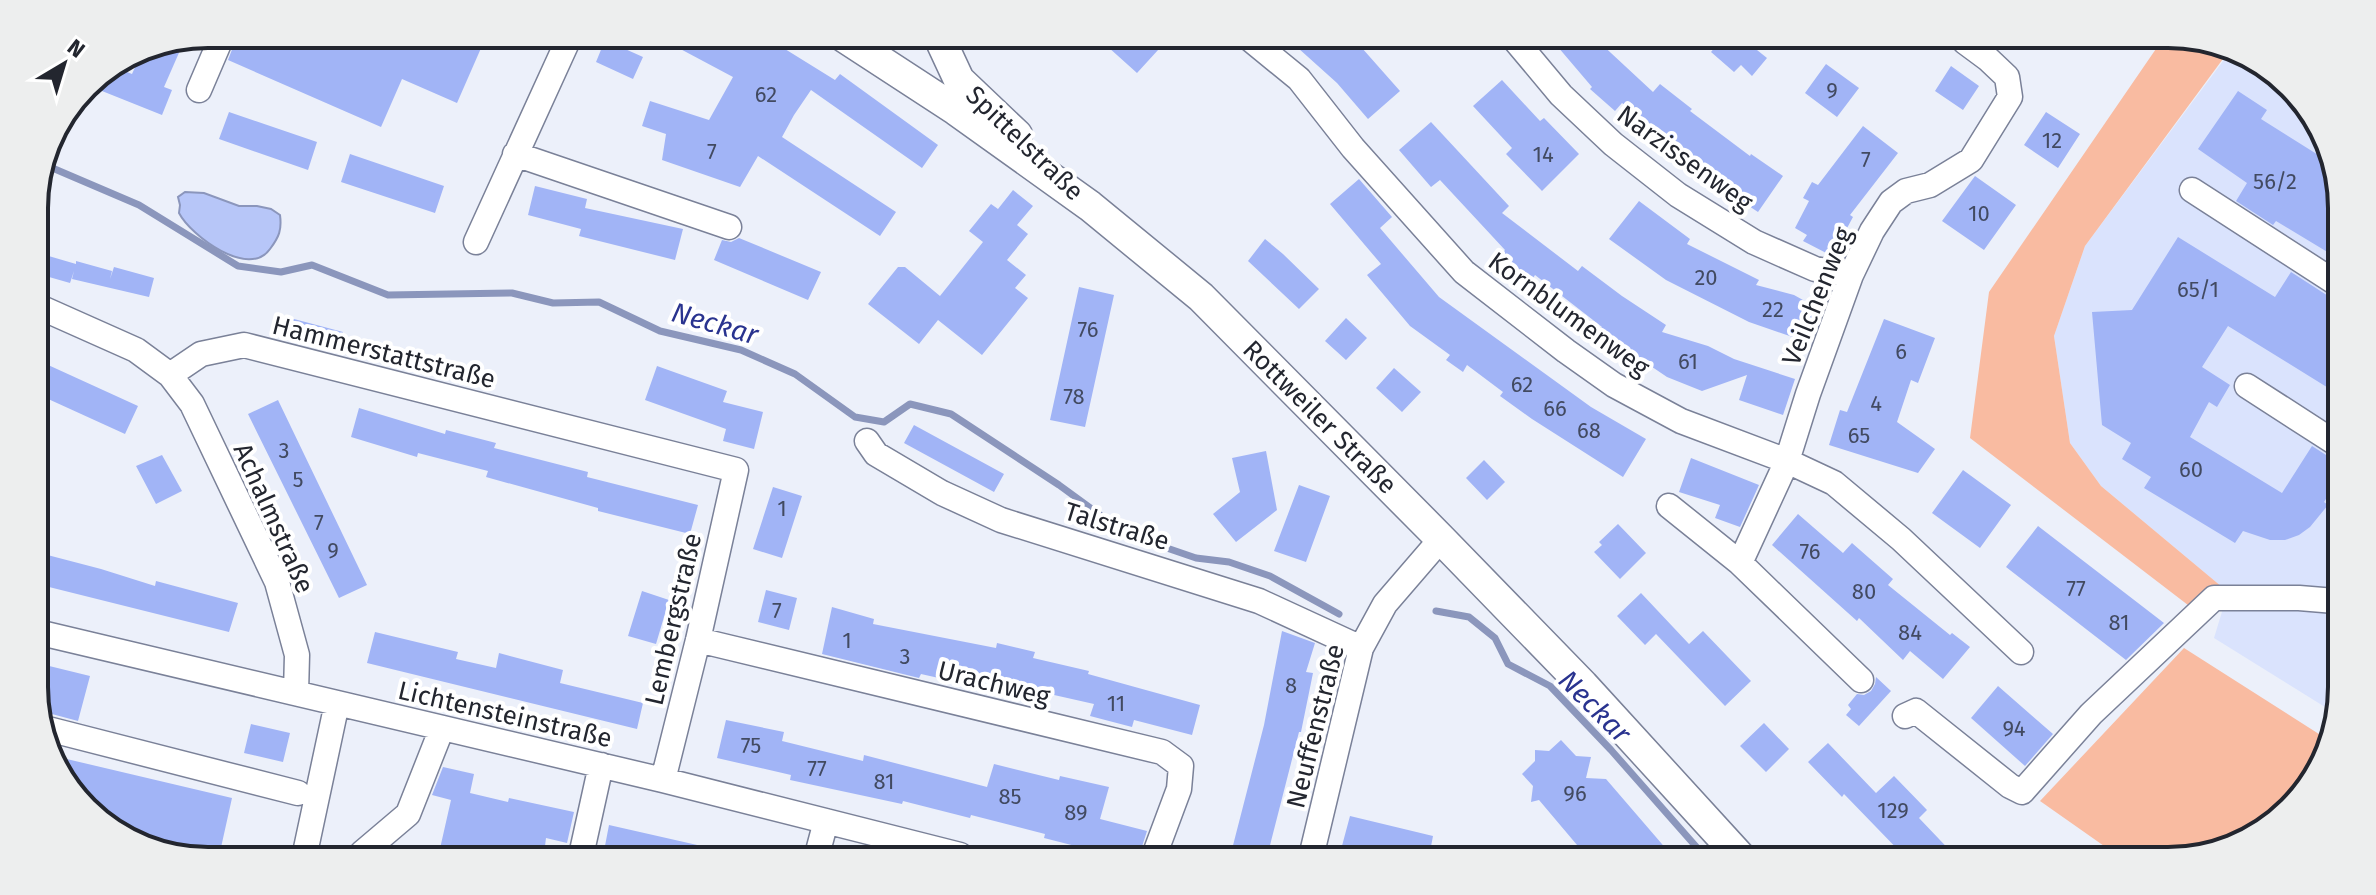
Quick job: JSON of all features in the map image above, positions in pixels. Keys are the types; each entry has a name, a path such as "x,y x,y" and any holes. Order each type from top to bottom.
{"main road":[{"name":"Rottweiler Straße","path":"861,48 956,110 1090,206 1201,297 1583,685 1731,847"},
{"name":"Spittelstraße","path":"944,48 959,80 1090,206"}],"street":[{"path":"199,90 217,48"},
{"path":"476,242 564,48"},
{"name":"Kornblumenweg","path":"1261,48 1299,79 1353,148 1464,272 1614,385 1681,421 1787,461 1834,483 1901,539 2021,652"},
{"name":"Narzissenweg","path":"1522,48 1561,95 1613,144 1678,195 1754,242 1815,269 1851,275"},
{"name":"Veilchenweg","path":"1740,563 1787,461 1851,275 1872,231 1891,202 1906,191 1930,185 1971,160 2010,97 2007,77 1973,48"},
{"path":"515,154 729,227"},
{"path":"2192,190 2328,278"},
{"path":"48,311 136,350 170,375"},
{"name":"Hammerstattstraße","path":"170,375 201,354 244,345 736,470"},
{"name":"Achalmstraße","path":"170,375 192,404 277,582 297,655 296,693"},
{"path":"2247,386 2328,438"},
{"name":"Talstraße","path":"867,441 876,454 942,493 1001,520 1259,601 1361,648"},
{"name":"Lembergstraße","path":"663,780 736,470"},
{"path":"1669,506 1740,563 1861,680"},
{"name":"Neuffenstraße","path":"1313,847 1361,648 1385,604 1441,539"},
{"path":"1905,716 1916,711 2010,786 2022,792 2091,714 2214,598 2328,600"},
{"name":"Lichtensteinstraße","path":"48,635 601,765 928,847"},
{"name":"Urachweg","path":"698,640 1162,752 1181,766 1179,789 1157,847"},
{"path":"306,847 337,703"},
{"path":"369,847 408,814 442,728"},
{"path":"54,731 298,793"},
{"path":"583,847 601,765"},
{"path":"819,847 826,821"}],"shaded area":[{"path":"2157,48 2179,48 2224,58 2085,246 2054,336 2070,443 2101,486 2228,592 2201,615 1970,438 1989,292"},
{"path":"2225,58 2274,88 2307,128 2323,166 2328,208 2327,708 2214,638 2228,592 2101,486 2070,443 2054,336 2085,246"},
{"path":"2184,648 2321,735 2301,776 2281,800 2248,826 2210,842 2179,847 2105,847 2040,801"}],"water":[{"path":"185,192 204,193 239,206 271,209 280,215 278,237 261,257 235,257 221,251 195,233 179,213 178,197"}],"building":[{"path":"233,48 481,48 457,103 402,79 381,127 228,60"},
{"path":"602,48 623,48 643,57 633,79 596,62"},
{"path":"679,48 783,48 835,80 840,74 938,145 922,168 811,90 794,115 782,137 896,212 880,236 758,156 740,187 662,160 666,134 642,126 650,101 709,120 733,77"},
{"path":"1109,48 1160,48 1137,73"},
{"path":"1298,48 1362,48 1400,91 1368,119 1337,83"},
{"path":"1559,48 1606,48 1653,92 1660,84 1750,156 1783,176 1758,212 1726,191 1731,185 1622,103 1615,111 1590,89 1592,87"},
{"path":"1714,48 1759,48 1757,50 1767,58 1752,76 1741,65 1734,72 1711,52"},
{"path":"180,50 164,87 172,90 162,115 104,92 104,87 125,71 132,74 136,65"},
{"path":"1826,64 1859,88 1837,117 1805,93"},
{"path":"1951,66 1979,86 1963,110 1935,91"},
{"path":"1502,80 1540,121 1544,118 1579,154 1542,191 1506,154 1512,148 1473,106"},
{"path":"2238,91 2267,110 2261,119 2319,156 2327,187 2328,252 2276,221 2273,225 2236,201 2247,183 2198,149"},
{"path":"229,112 317,142 308,170 219,139"},
{"path":"2046,112 2080,134 2058,168 2024,145"},
{"path":"1431,122 1509,206 1502,213 1578,271 1582,266 1666,325 1662,332 1795,379 1783,415 1739,400 1747,375 1702,391 1667,377 1599,331 1602,327 1535,275 1530,283 1498,259 1505,250 1440,180 1431,187 1399,150"},
{"path":"1863,126 1898,153 1850,215 1853,217 1832,256 1803,241 1807,235 1795,228 1809,201 1803,198 1812,182 1818,185"},
{"path":"350,154 444,186 435,213 341,182"},
{"path":"1975,176 2016,205 1984,250 1942,221"},
{"path":"1359,179 1392,217 1380,228 1439,297 1591,407 1646,439 1623,477 1532,419 1500,396 1503,392 1467,365 1463,372 1446,360 1450,355 1410,326 1367,275 1381,264 1330,204"},
{"path":"535,186 587,199 585,208 683,229 675,260 579,236 581,229 528,215"},
{"path":"1013,190 1033,206 1017,225 1028,234 1007,260 1026,275 1015,288 1028,298 982,355 938,320 919,344 868,304 898,267 905,267 940,296 983,242 969,231 991,204 998,209"},
{"path":"1639,201 1690,239 1687,244 1759,280 1756,285 1794,295 1821,310 1810,343 1749,322 1666,280 1609,239"},
{"path":"2178,237 2275,297 2291,272 2328,296 2328,388 2228,326 2202,367 2230,385 2217,407 2209,402 2190,437 2282,493 2312,446 2328,456 2328,496 2324,502 2328,505 2310,527 2285,540 2270,540 2243,531 2235,543 2144,488 2151,477 2122,459 2131,443 2102,425 2092,312 2132,310"},
{"path":"739,238 821,272 808,300 714,260 722,240 731,242"},
{"path":"1265,239 1319,289 1299,309 1248,261"},
{"path":"48,256 112,271 110,279 114,267 154,278 149,297 72,279 74,271 70,283 48,277"},
{"path":"1079,287 1114,295 1085,427 1050,420"},
{"path":"279,315 343,332 338,352 274,335"},
{"path":"1346,318 1367,338 1346,360 1325,341"},
{"path":"1884,319 1935,338 1918,383 1911,380 1897,422 1935,449 1918,473 1829,445 1840,410 1847,412"},
{"path":"48,365 138,406 125,434 48,399"},
{"path":"657,366 727,391 723,402 763,412 754,449 723,441 726,429 645,400"},
{"path":"1394,368 1421,392 1402,412 1376,388"},
{"path":"278,400 367,585 339,598 248,414"},
{"path":"359,408 445,434 446,430 496,443 494,448 588,472 587,477 698,505 690,534 598,511 598,508 486,477 488,471 418,453 417,457 351,437"},
{"path":"914,425 1004,474 994,492 904,443"},
{"path":"1266,451 1277,510 1236,542 1213,514 1240,492 1232,458"},
{"path":"162,455 182,491 156,504 136,466"},
{"path":"1691,458 1759,485 1740,527 1715,518 1720,505 1679,492"},
{"path":"1484,460 1505,482 1487,500 1466,478"},
{"path":"1963,470 2011,505 1980,548 1932,513"},
{"path":"1299,485 1330,496 1306,562 1274,551"},
{"path":"773,487 802,496 782,558 753,549"},
{"path":"1798,514 1843,553 1852,543 1893,579 1888,585 1950,635 1952,633 1970,647 1943,679 1910,651 1903,660 1859,618 1857,621 1772,545"},
{"path":"1618,524 1646,553 1620,579 1594,552 1602,545 1599,542"},
{"path":"2038,526 2164,623 2126,660 2006,567"},
{"path":"48,555 155,586 156,581 238,603 229,632 48,587"},
{"path":"766,590 797,598 789,630 758,622"},
{"path":"642,591 669,600 656,644 628,636"},
{"path":"1641,593 1689,644 1703,631 1751,681 1725,706 1656,634 1645,645 1617,616"},
{"path":"832,607 874,619 873,624 996,648 997,643 1035,652 1033,658 1089,671 1088,674 1200,705 1192,735 1134,720 1132,727 1090,716 1094,704 973,673 970,685 921,674 919,678 822,654"},
{"path":"1282,631 1315,643 1306,672 1313,673 1301,732 1270,847 1233,847 1264,725"},
{"path":"375,632 458,652 456,659 496,668 499,653 563,670 560,683 643,703 637,729 367,663"},
{"path":"48,666 90,676 78,721 50,714"},
{"path":"1876,677 1891,691 1859,726 1846,715 1851,709 1848,705 1857,694 1864,695 1871,691"},
{"path":"1998,686 2053,734 2025,766 1971,718"},
{"path":"726,720 784,732 782,741 863,761 864,755 987,787 994,764 1059,780 1060,776 1109,787 1100,819 1147,831 1142,847 1079,847 1044,838 1045,834 971,815 970,818 903,801 902,804 790,780 791,775 717,758"},
{"path":"1764,723 1789,749 1766,772 1740,746"},
{"path":"251,724 290,733 283,762 244,753"},
{"path":"1561,740 1576,756 1591,757 1586,778 1606,779 1665,847 1579,847 1539,800 1531,802 1533,786 1522,774 1535,761 1535,750 1549,751"},
{"path":"1828,743 1876,793 1894,776 1927,810 1919,818 1947,847 1895,847 1808,762"},
{"path":"64,758 232,798 221,847 177,844 156,839 119,820 88,793"},
{"path":"443,767 474,774 470,793 574,812 567,843 546,838 545,847 440,847 451,800 432,795"},
{"path":"1350,816 1433,836 1431,847 1342,847"},
{"path":"609,825 706,847 605,847"}],"waterway":[{"name":"Neckar","path":"53,168 139,205 238,266 281,272 312,265 388,295 512,293 553,303 599,302 660,331 741,350 795,374 855,417 884,422 910,404 951,414 1059,485 1126,534 1196,558 1229,562 1270,576 1339,614"},
{"name":"Neckar","path":"1436,611 1469,617 1495,638 1508,664 1550,686 1696,847"}]}
